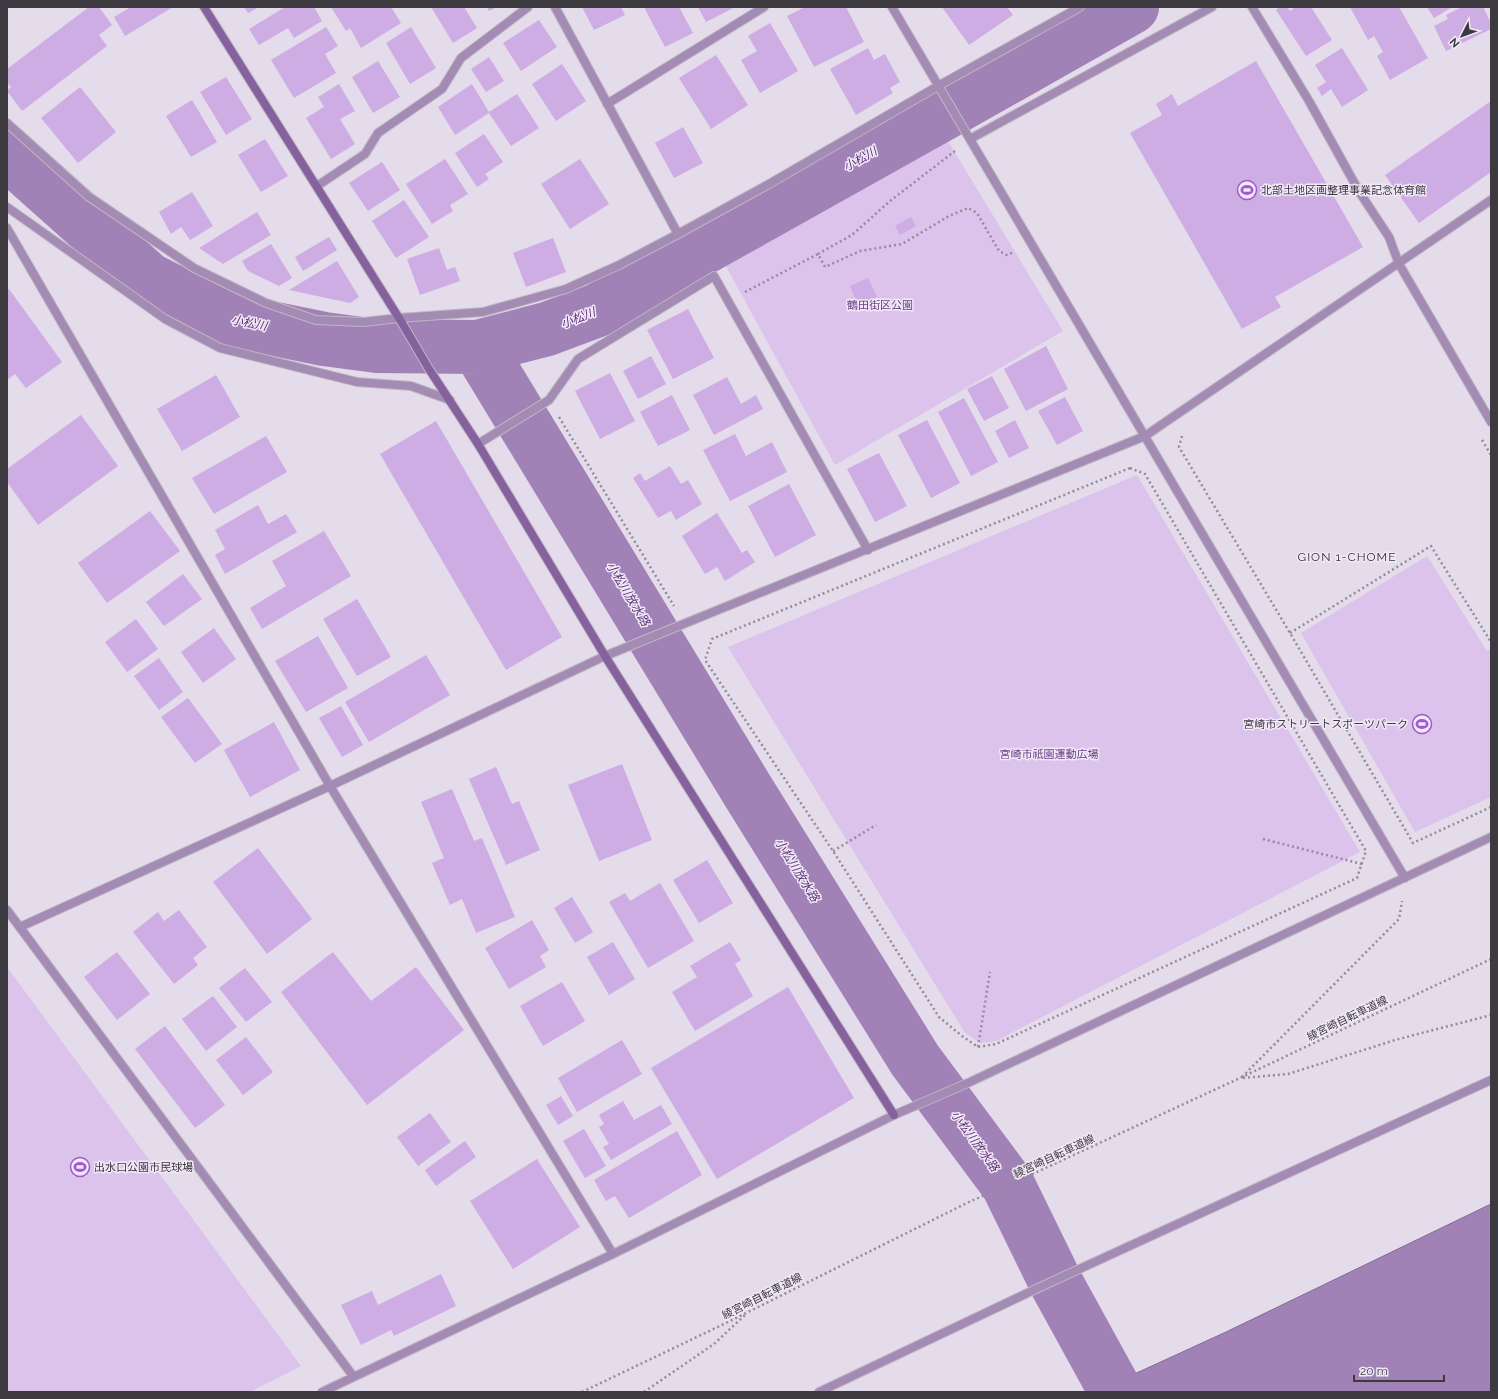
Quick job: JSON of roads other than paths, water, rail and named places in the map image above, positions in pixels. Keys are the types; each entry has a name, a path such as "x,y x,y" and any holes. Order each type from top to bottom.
{"street":[{"path":"204,7 399,318 429,369 478,444 605,656 894,1115"},
{"path":"316,186 365,154 378,133 442,89 461,58 528,7"},
{"path":"555,7 678,234"},
{"path":"608,104 764,7"},
{"path":"892,7 1405,878"},
{"path":"7,123 88,196 194,268 266,303 316,320 363,322 482,312 566,289 619,265 769,184 938,86 1080,7"},
{"path":"970,139 1212,7"},
{"path":"1252,7 1309,101 1360,193 1389,237 1399,264 1491,422"},
{"path":"20,928 330,786 605,656 1145,436 1491,200"},
{"path":"7,207 165,319 220,348 357,382 411,386 450,400"},
{"path":"7,228 330,786 613,1254"},
{"path":"478,444 549,400 578,359 714,276 868,550"},
{"path":"322,1392 613,1254 894,1115 970,1082 1491,837"},
{"path":"7,910 353,1376"},
{"path":"819,1392 1038,1288 1491,1080"}],"waterway":[{"name":"小松川","path":"7,153 148,279 227,319 324,339 377,346 478,347 547,329 598,310 696,252 1132,7"},
{"name":"小松川放水路","path":"478,347 749,793 915,1060 1008,1185 1055,1281 1116,1392"}],"place":[{"name":"北部土地区画整理事業記念体育館","path":"1247,190"},
{"name":"宮崎市ストリートスポーツパーク","path":"1422,724"},
{"name":"出水口公園市民球場","path":"80,1167"}],"district":[{"name":"GION 1-CHOME","path":"1347,557"}],"park label":[{"name":"鶴田街区公園","path":"880,305"},
{"name":"宮崎市祇園運動広場","path":"1049,754"}]}
